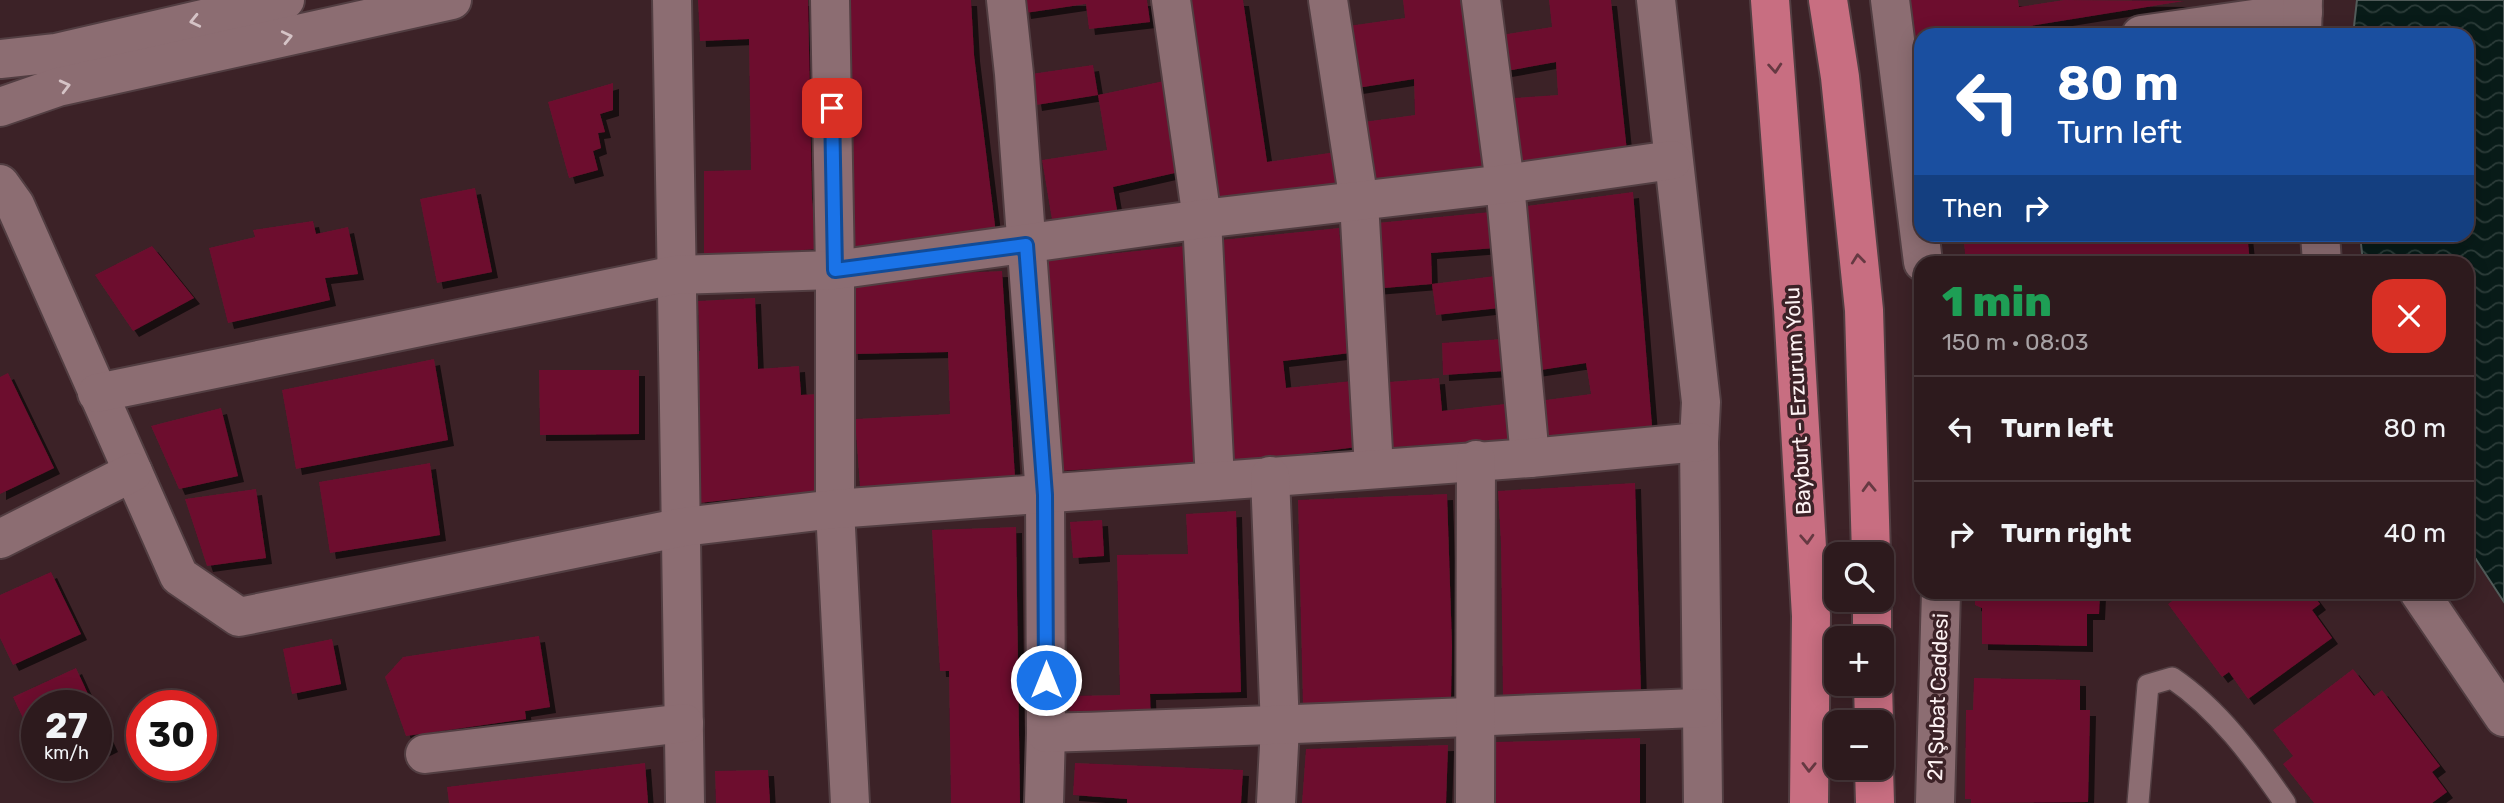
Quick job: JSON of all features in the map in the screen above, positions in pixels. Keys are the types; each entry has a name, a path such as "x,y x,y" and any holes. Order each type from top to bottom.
{"highway":[{"name":"Bayburt - Erzurum Yolu","path":"1770,0 1793,308 1811,617 1809,803"},
{"path":"1828,0 1840,77 1864,310 1871,542"},
{"path":"1874,780 1875,803"}],"street":[{"path":"0,59 56,52 285,0"},
{"path":"0,107 58,88 452,0"},
{"path":"672,0 675,275 683,527 685,803"},
{"path":"830,0 835,270 835,509 850,803"},
{"path":"1006,0 1014,74 1045,495 1044,803"},
{"path":"1171,0 1202,219 1215,481"},
{"path":"1328,0 1359,202 1374,469"},
{"path":"1481,0 1505,184 1530,458"},
{"path":"1656,0 1701,402 1699,442 1703,803"},
{"path":"1890,0 1910,68 1914,128"},
{"path":"2200,28 2302,16"},
{"path":"97,393 675,275 835,270 1202,219 1505,184 1672,160"},
{"path":"0,184 15,205 179,576 239,617 683,527 835,509 1530,458 1699,442"},
{"path":"1475,803 1476,460"},
{"path":"0,539 133,472"},
{"path":"1270,476 1280,727 1276,803"},
{"name":"21 Şubat Caddesi","path":"1935,803 1941,599"},
{"path":"2424,599 2504,717"},
{"path":"1046,733 1280,727 1477,715 1701,708"},
{"path":"425,754 684,723"}],"lane":[{"path":"2138,803 2148,685 2172,678 2196,694 2260,767 2286,803"}],"water":[{"path":"2357,0 2504,0 2504,602 2474,556 2474,256 2362,256 2361,242 2474,242 2474,28 2354,28"}],"building":[{"path":"698,0 808,0 812,199 817,249 704,257 704,171 751,170 749,39 700,41"},
{"path":"845,0 971,0 974,55 996,234 852,252"},
{"path":"1023,0 1147,0 1150,22 1089,29 1086,4 1025,13"},
{"path":"1180,0 1243,0 1267,162 1336,152 1341,184 1209,202"},
{"path":"1403,0 1465,0 1488,168 1366,187 1356,123 1415,115 1414,79 1357,88 1348,26 1405,18"},
{"path":"1549,0 1611,0 1627,152 1521,164 1514,98 1558,95 1556,62 1506,71 1501,35 1552,27"},
{"path":"1906,0 2018,0 2019,7 2064,0 2184,1 2018,28 1914,28 1914,45"},
{"path":"1093,65 1098,95 1036,105 1031,74"},
{"path":"1164,81 1179,172 1113,187 1118,216 1053,226 1042,160 1107,150 1098,95"},
{"path":"613,83 613,110 600,114 605,132 598,133 601,148 593,151 598,170 569,178 548,102"},
{"path":"475,188 492,272 437,283 420,199"},
{"path":"1633,192 1652,426 1542,437 1538,401 1591,394 1586,363 1534,371 1519,207"},
{"path":"1491,212 1495,248 1431,253 1432,284 1372,289 1366,224"},
{"path":"313,221 316,234 348,227 358,274 325,278 330,300 228,323 209,248 255,237 253,230"},
{"path":"1339,228 1350,353 1283,361 1286,388 1352,381 1357,447 1228,463 1211,241"},
{"path":"1964,242 2248,242 2249,256 1965,256"},
{"path":"152,246 194,298 133,331 95,275"},
{"path":"1185,246 1200,463 1057,471 1040,261"},
{"path":"1002,271 1015,478 860,487 855,419 950,414 948,352 852,354 849,284"},
{"path":"1495,276 1499,308 1436,315 1432,284"},
{"path":"755,298 758,369 799,366 801,395 818,394 821,494 762,496 699,503 696,403 700,351 698,301"},
{"path":"1502,339 1504,371 1443,375 1442,343"},
{"path":"434,359 448,440 296,469 282,390"},
{"path":"539,370 639,370 639,434 540,435"},
{"path":"8,373 54,468 0,494 0,377"},
{"path":"1439,378 1442,411 1505,404 1508,439 1382,448 1376,383"},
{"path":"221,408 238,476 179,489 151,426"},
{"path":"430,463 440,535 330,553 319,482"},
{"path":"1635,483 1641,695 1503,700 1498,491"},
{"path":"256,489 266,558 207,566 185,499"},
{"path":"1447,494 1451,697 1303,706 1298,500"},
{"path":"1236,511 1241,692 1150,694 1151,725 1069,727 1070,696 1120,695 1117,555 1188,554 1186,514"},
{"path":"1102,520 1104,556 1073,558 1070,522"},
{"path":"1016,527 1020,803 951,803 949,671 940,671 932,530"},
{"path":"51,572 81,634 13,665 0,638 0,595"},
{"path":"1975,599 2100,599 2099,614 2087,614 2087,646 1982,644 1982,608 1975,605"},
{"path":"2175,599 2316,599 2320,604 2312,610 2332,638 2248,699 2229,672 2222,677 2168,604"},
{"path":"539,636 550,707 525,711 526,719 406,736 385,677 403,657"},
{"path":"332,639 341,684 292,694 283,649"},
{"path":"76,668 86,690 28,690"},
{"path":"2353,669 2374,696 2382,690 2440,766 2432,772 2447,792 2432,803 2314,803 2283,764 2293,756 2273,730"},
{"path":"1974,678 2080,680 2080,710 2090,710 2088,802 1971,803 1971,799 1965,799 1966,710 1973,710"},
{"path":"21,693 21,714 13,697"},
{"path":"1640,738 1640,803 1494,803 1496,742"},
{"path":"1448,745 1446,803 1302,803 1306,749"},
{"path":"645,763 648,803 449,803 447,787"},
{"path":"1075,763 1243,770 1241,803 1127,803 1127,799 1073,795"},
{"path":"768,770 770,803 716,803 715,771"}],"route":[{"path":"832,108 835,270 1026,245 1045,495 1046,680"}]}
